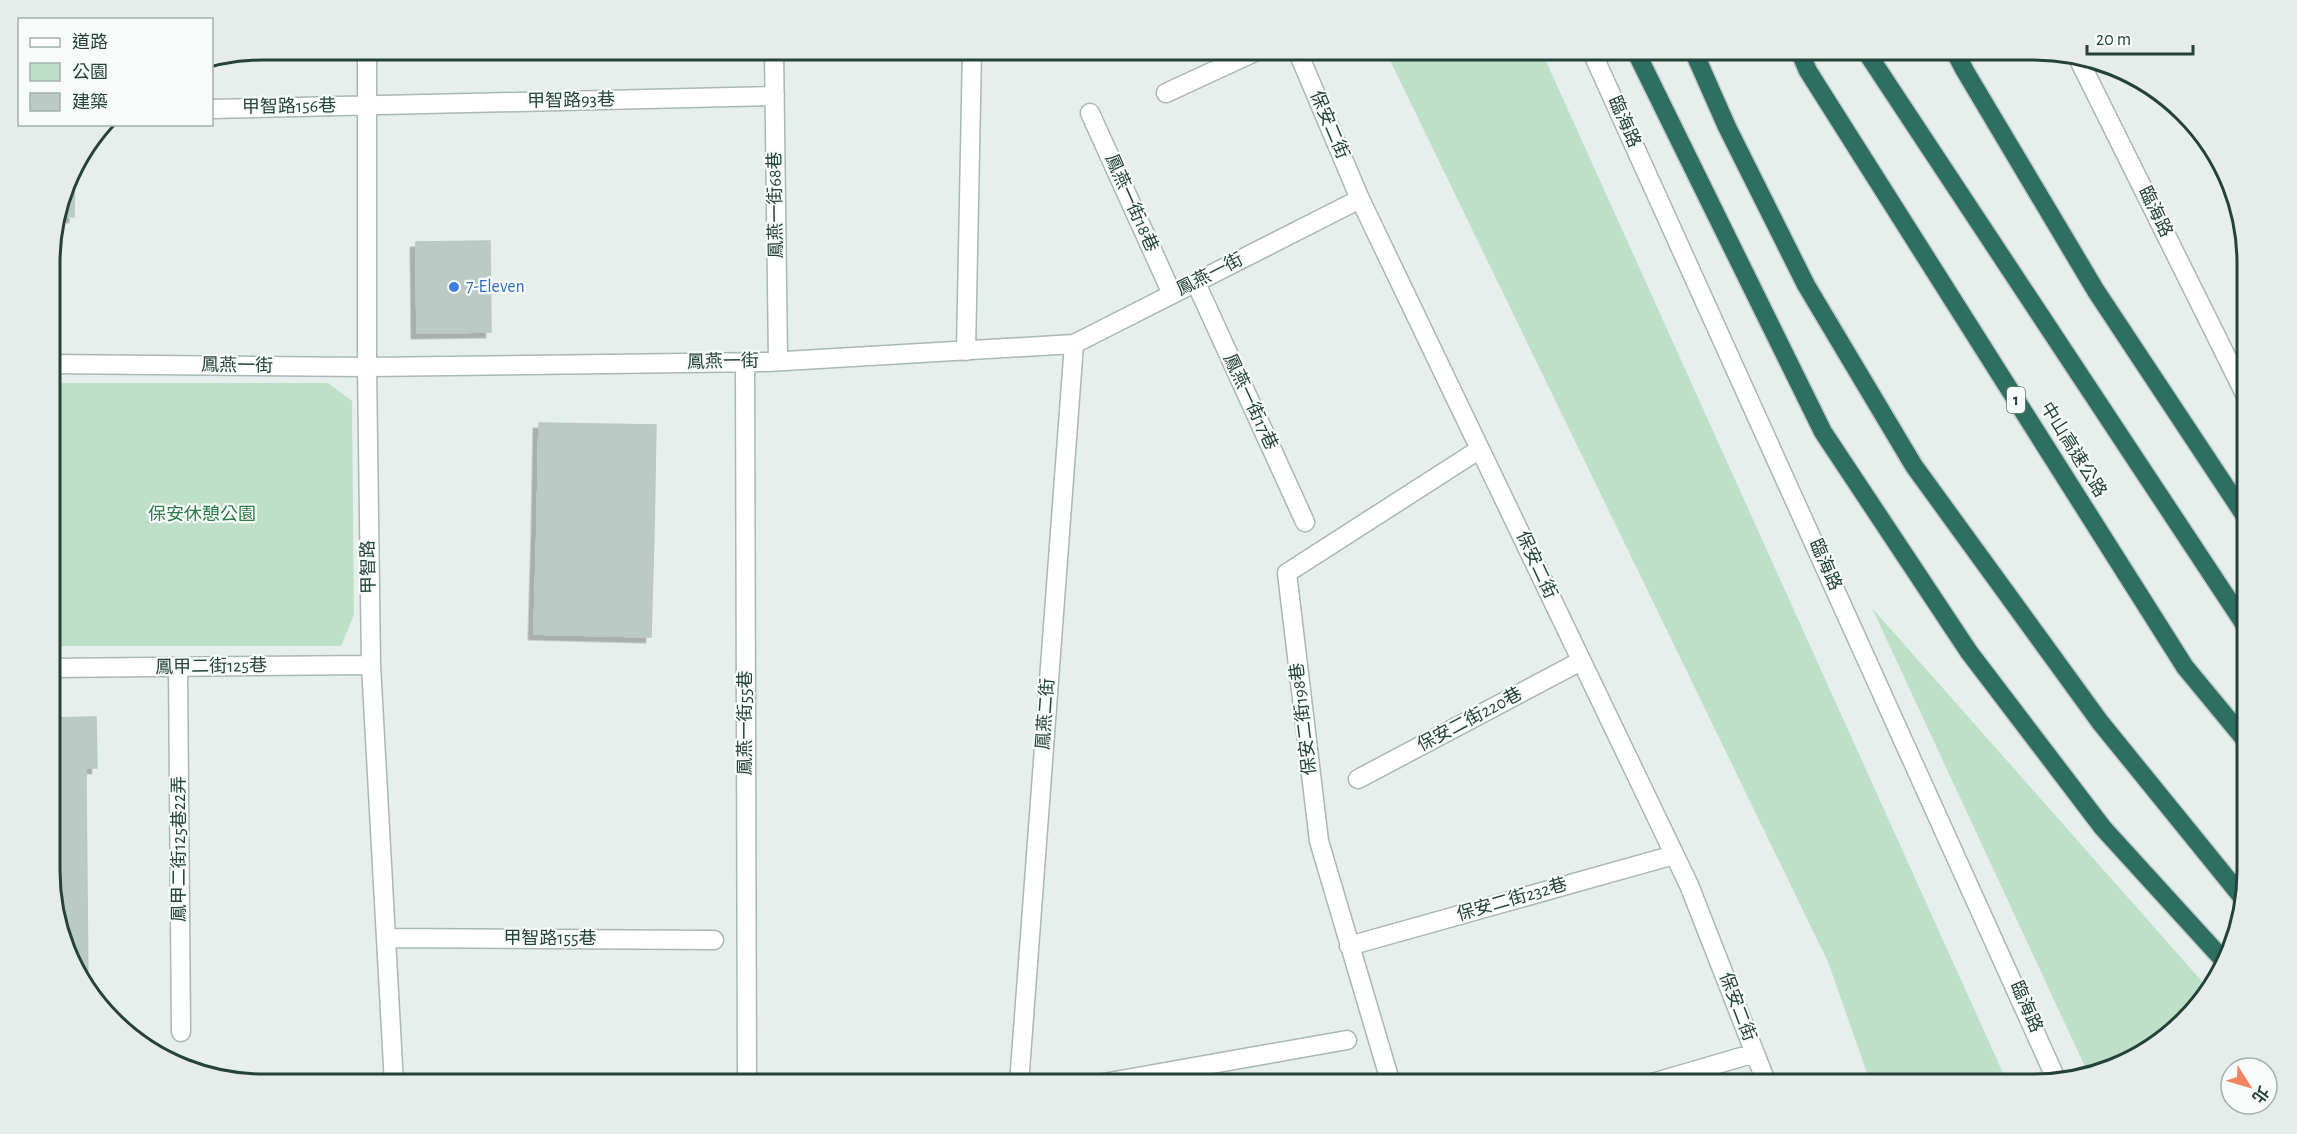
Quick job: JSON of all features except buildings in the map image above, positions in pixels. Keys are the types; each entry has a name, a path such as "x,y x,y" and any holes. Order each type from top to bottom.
{"highway":[{"path":"1640,60 1824,432 1969,652 2103,828 2218,955"},
{"path":"1697,60 1727,127 1806,285 1914,466 2100,722 2236,889"},
{"name":"中山高速公路","path":"1804,60 2185,667 2237,730"},
{"path":"1872,60 2237,613"},
{"path":"1959,60 2096,291 2237,504"}],"street":[{"name":"甲智路","path":"367,60 367,367 371,665 393,1074"},
{"name":"鳳燕一街68巷","path":"774,60 778,361"},
{"path":"966,351 972,60"},
{"path":"1166,93 1237,60"},
{"name":"保安二街","path":"1301,60 1360,199 1689,885 1763,1074"},
{"name":"臨海路","path":"1597,60 2053,1073"},
{"name":"臨海路","path":"2082,66 2237,378"},
{"name":"甲智路93巷","path":"367,105 775,96"},
{"name":"甲智路156巷","path":"213,109 367,105"},
{"name":"鳳燕一街18巷","path":"1090,113 1172,294"},
{"name":"鳳燕一街","path":"60,364 367,367 745,362 1074,344 1360,199"},
{"name":"鳳燕一街17巷","path":"1196,283 1305,522"},
{"name":"鳳燕二街","path":"1019,1074 1074,344"},
{"name":"鳳燕一街55巷","path":"745,362 747,1074"},
{"name":"保安二街198巷","path":"1388,1074 1318,841 1287,573 1480,449"},
{"name":"保安二街220巷","path":"1358,779 1581,661"},
{"name":"鳳甲二街125巷","path":"60,668 371,665"},
{"name":"鳳甲二街125巷22弄","path":"178,667 181,1032"},
{"name":"保安二街232巷","path":"1350,946 1674,855"},
{"name":"甲智路155巷","path":"386,938 714,940"},
{"path":"1155,1074 1347,1040"},
{"path":"1683,1074 1755,1053"}],"green space":[{"path":"1390,60 1546,60 2003,1074 1867,1074 1828,962"},
{"name":"保安休憩公園","path":"60,383 328,383 352,401 354,615 341,646 60,646"},
{"path":"1872,608 2204,983 2187,1005 2147,1040 2124,1053 2085,1067"}],"place":[{"name":"7-Eleven","path":"454,287"}]}
